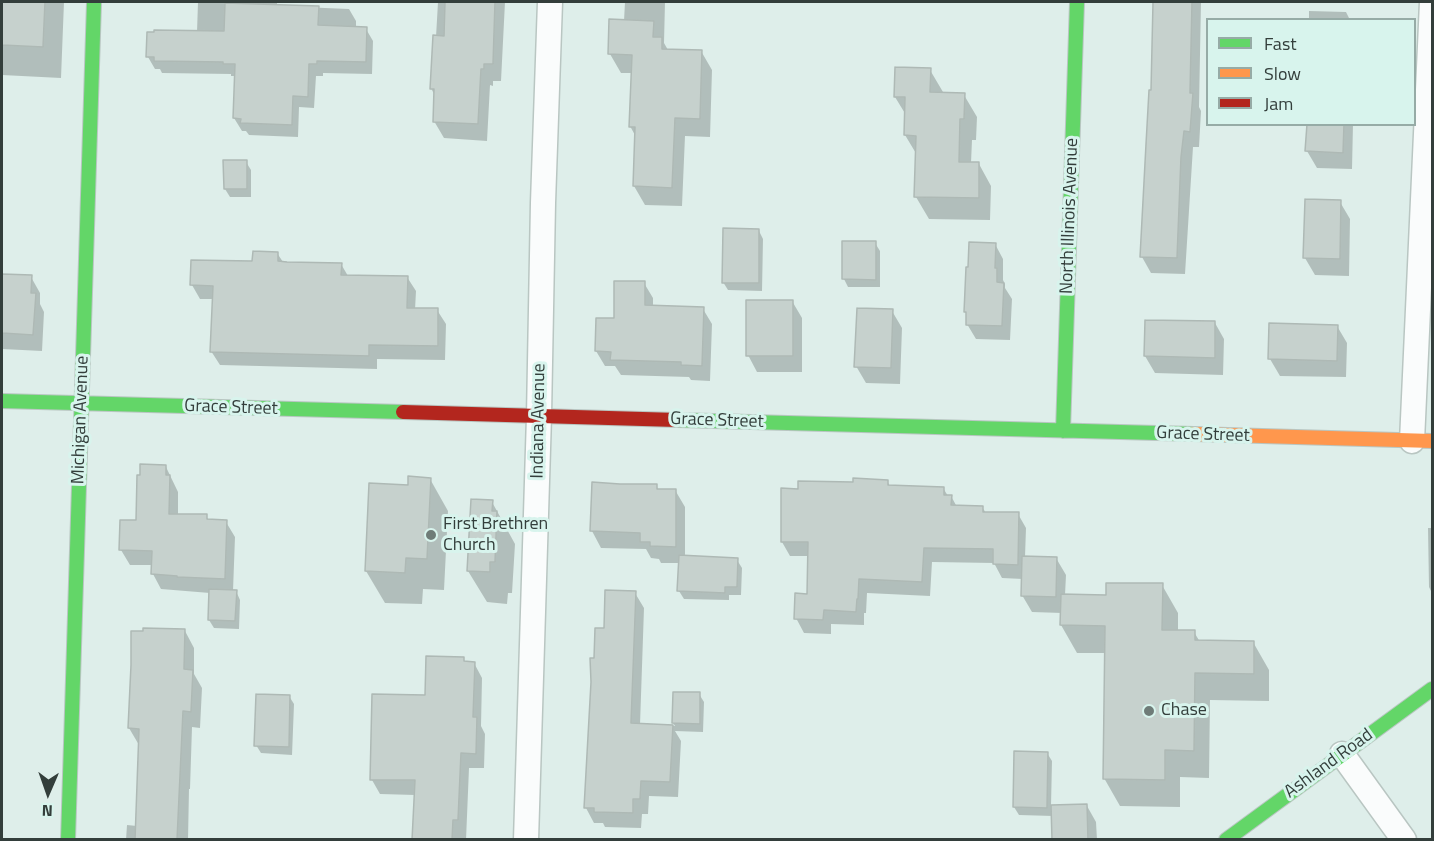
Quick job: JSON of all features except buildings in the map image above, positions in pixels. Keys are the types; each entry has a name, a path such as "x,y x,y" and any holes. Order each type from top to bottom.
{"street":[{"name":"Michigan Avenue","path":"68,840 94,2"},
{"name":"Indiana Avenue","path":"526,840 550,2"},
{"name":"North Illinois Avenue","path":"1063,431 1077,2"},
{"path":"1422,441 1432,2"},
{"name":"Grace Street","path":"2,401 1422,441"},
{"name":"Ashland Road","path":"1226,840 1432,690"},
{"path":"1342,754 1404,840"}],"traffic: fast":[{"path":"68,840 94,2"},
{"path":"1063,431 1077,2"},
{"path":"2,401 403,412"},
{"path":"677,420 1194,434"},
{"path":"1226,840 1432,689"}],"traffic: slow":[{"path":"1194,434 1432,441"}],"traffic: jam":[{"path":"403,412 677,420"}],"place":[{"name":"First Brethren Church","path":"431,535"},
{"name":"Chase","path":"1149,711"}]}
